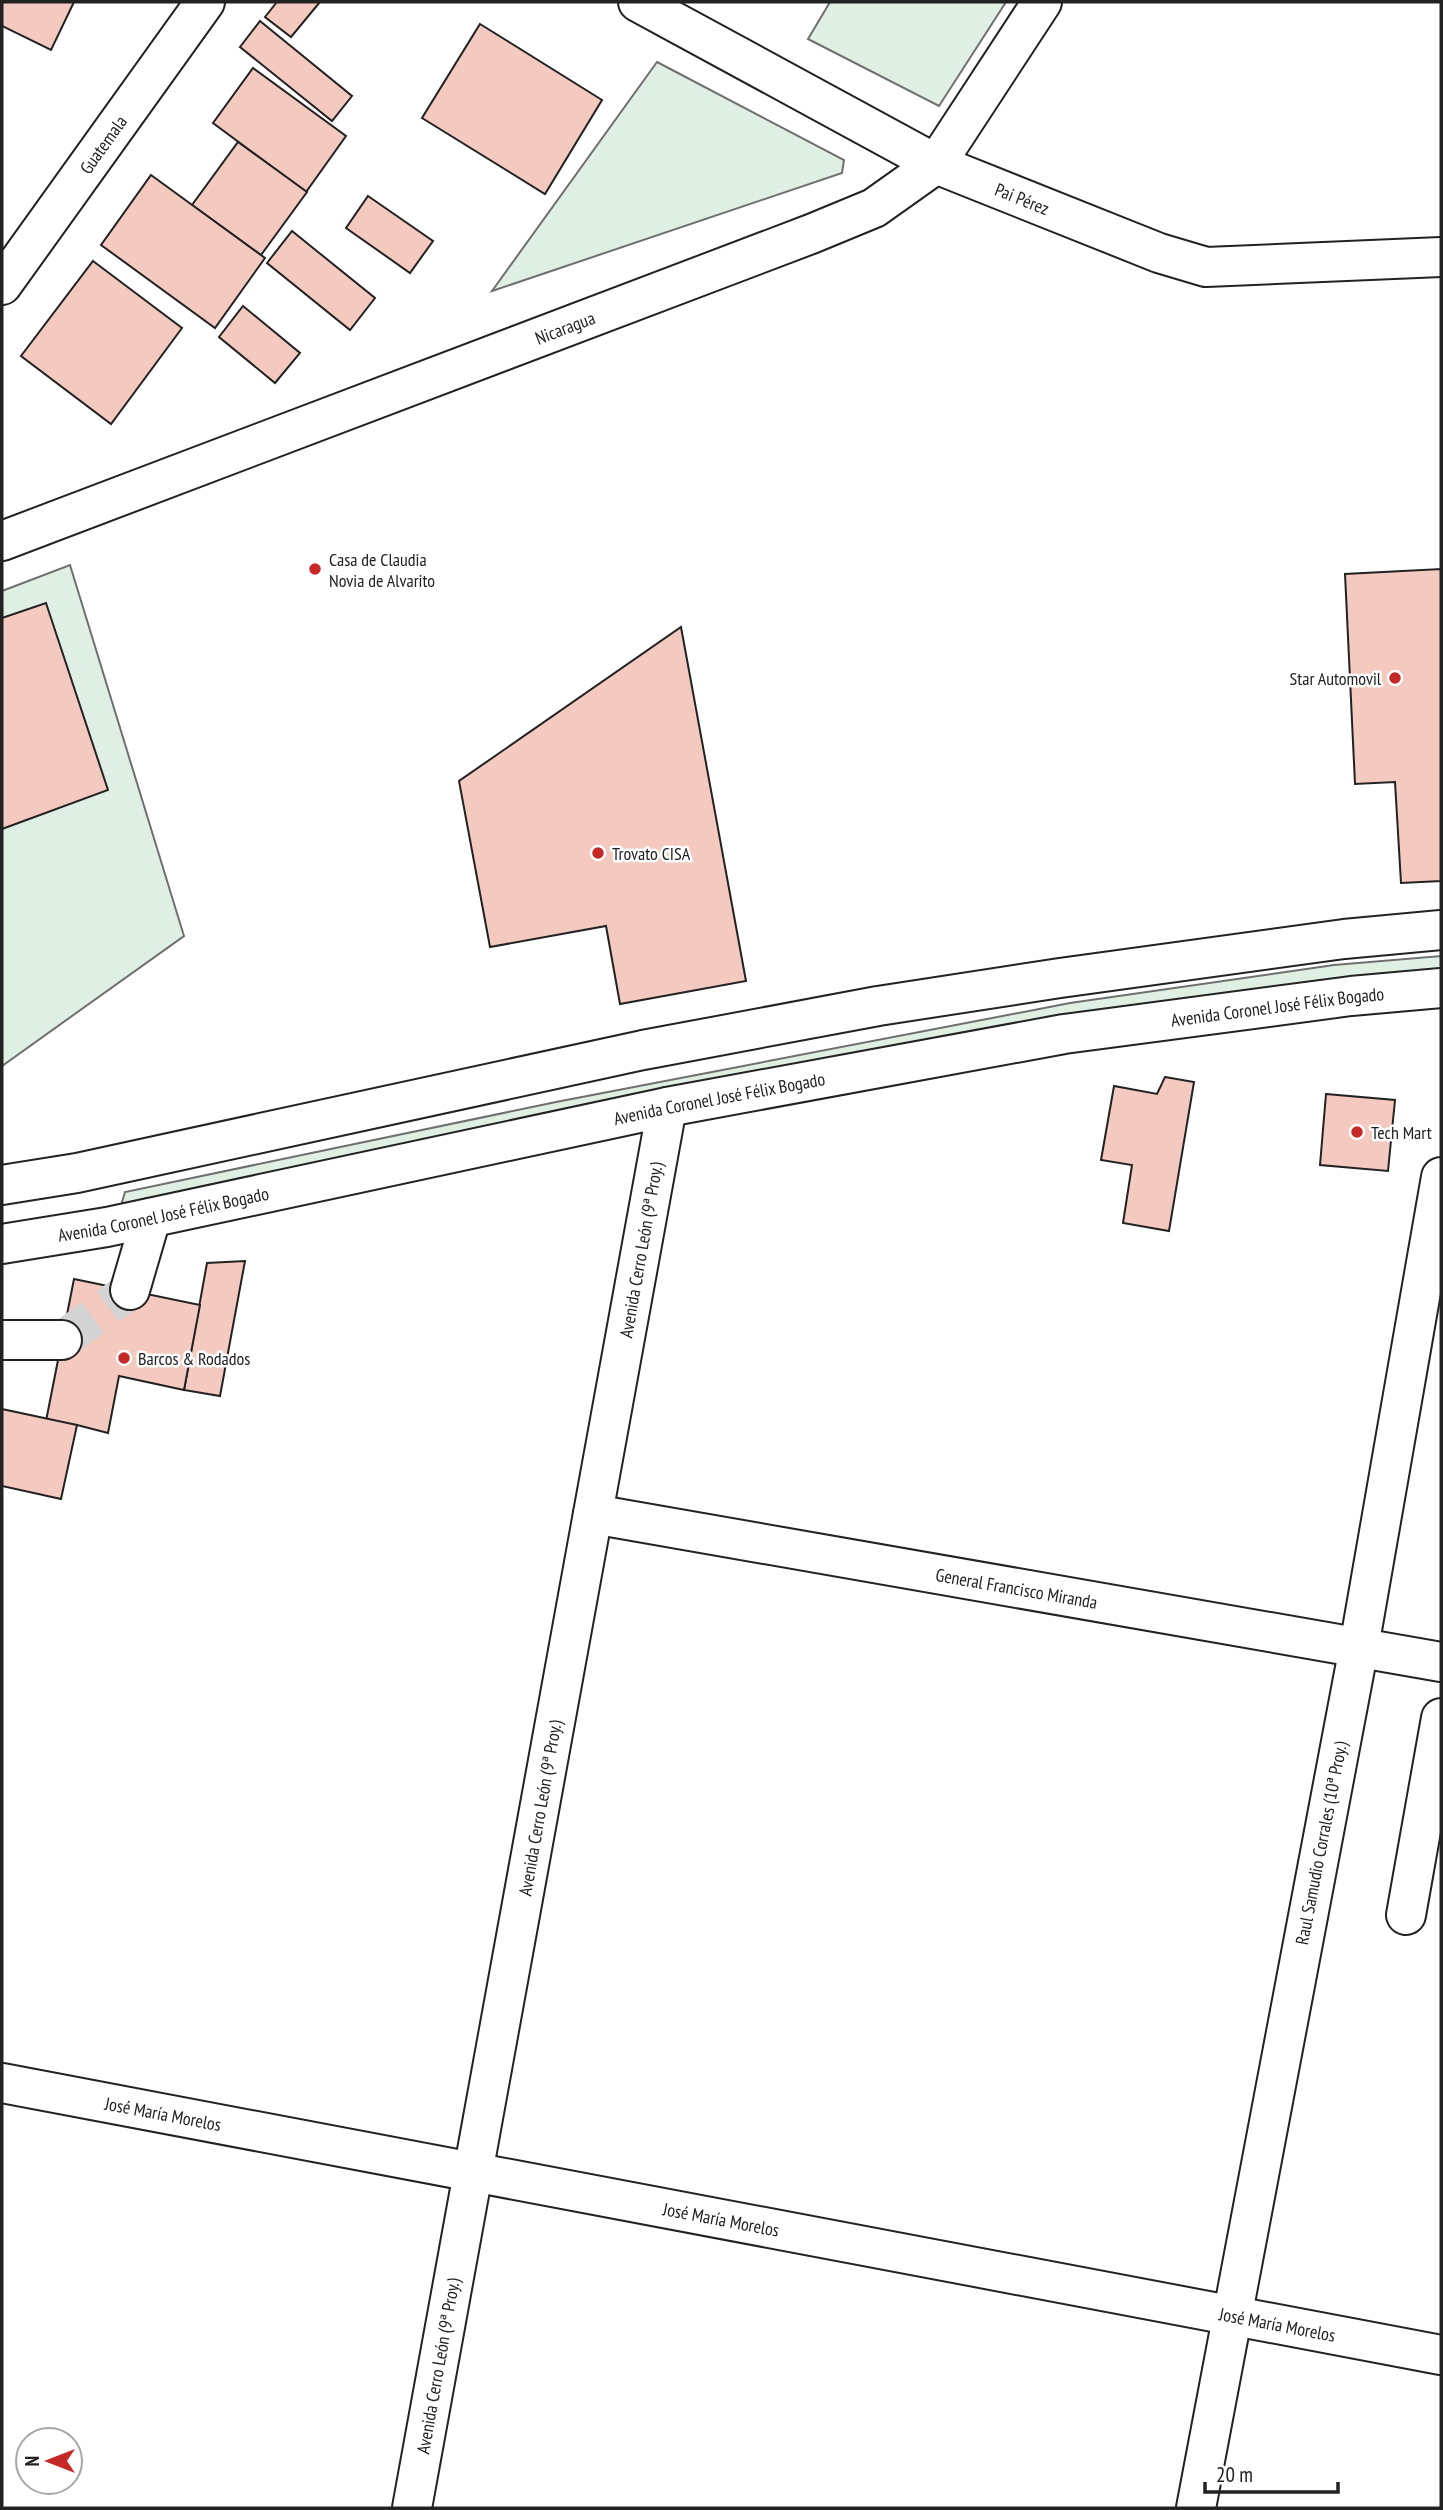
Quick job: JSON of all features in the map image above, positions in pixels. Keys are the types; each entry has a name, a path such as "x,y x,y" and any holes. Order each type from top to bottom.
{"street":[{"name":"Guatemala","path":"2,285 205,2"},
{"name":"Pai Pérez","path":"638,2 936,164 1159,253 1206,267 1441,257"},
{"name":"Nicaragua","path":"2,541 874,208 936,164 1042,2"},
{"path":"2,1185 91,1170 643,1049 865,1008 1330,941 1441,930"},
{"name":"Avenida Coronel José Félix Bogado","path":"2,1244 151,1218 667,1107 1064,1034 1350,996 1441,988"},
{"name":"Avenida Cerro León (9ª Proy.)","path":"412,2508 667,1107"},
{"name":"Raul Samudio Corrales (10ª Proy.)","path":"1196,2508 1230,2315 1359,1647 1441,1177"},
{"path":"131,1290 151,1218"},
{"path":"2,1340 62,1339"},
{"name":"General Francisco Miranda","path":"593,1514 1441,1662"},
{"path":"1406,1915 1441,1718"},
{"name":"José María Morelos","path":"2,2082 1441,2355"}],"green space":[{"path":"830,2 1006,2 939,106 808,39"},
{"path":"657,62 844,160 842,173 492,291"},
{"path":"70,565 184,936 2,1066 2,591"},
{"path":"1441,956 1441,971 125,1206 122,1202 125,1192 556,1102 1070,1003 1334,965"}],"building":[{"path":"2,2 74,2 51,50 2,26"},
{"path":"277,2 320,2 291,37 265,17"},
{"path":"260,21 352,96 332,121 240,47"},
{"path":"480,24 602,100 545,194 422,118"},
{"path":"253,68 346,136 306,192 213,123"},
{"path":"238,142 307,192 261,255 192,205"},
{"path":"151,175 265,258 215,328 101,245"},
{"path":"368,196 433,241 410,273 346,228"},
{"path":"292,231 375,298 350,330 267,263"},
{"path":"93,261 182,328 111,424 21,356"},
{"path":"243,306 300,353 275,383 219,337"},
{"name":"Star Automovil","path":"1441,569 1441,881 1401,883 1395,782 1355,784 1345,574"},
{"path":"46,603 108,790 2,829 2,618"},
{"name":"Trovato CISA","path":"681,627 746,981 620,1004 606,926 490,947 459,781"},
{"path":"1165,1077 1194,1082 1169,1231 1123,1223 1132,1165 1101,1160 1114,1086 1157,1094"},
{"name":"Tech Mart","path":"1326,1094 1395,1100 1388,1171 1320,1165"},
{"path":"245,1261 220,1396 184,1390 207,1263"},
{"name":"Barcos & Rodados","path":"74,1279 200,1305 184,1390 119,1376 108,1433 46,1421"},
{"path":"2,1409 77,1425 61,1499 2,1486"}],"tunnel":[{"path":"62,1340 130,1290"}],"place":[{"name":"Casa de Claudia Novia de Alvarito","path":"315,569"},
{"name":"Star Automovil","path":"1395,678"},
{"name":"Trovato CISA","path":"598,853"},
{"name":"Tech Mart","path":"1357,1132"},
{"name":"Barcos & Rodados","path":"124,1358"}]}
